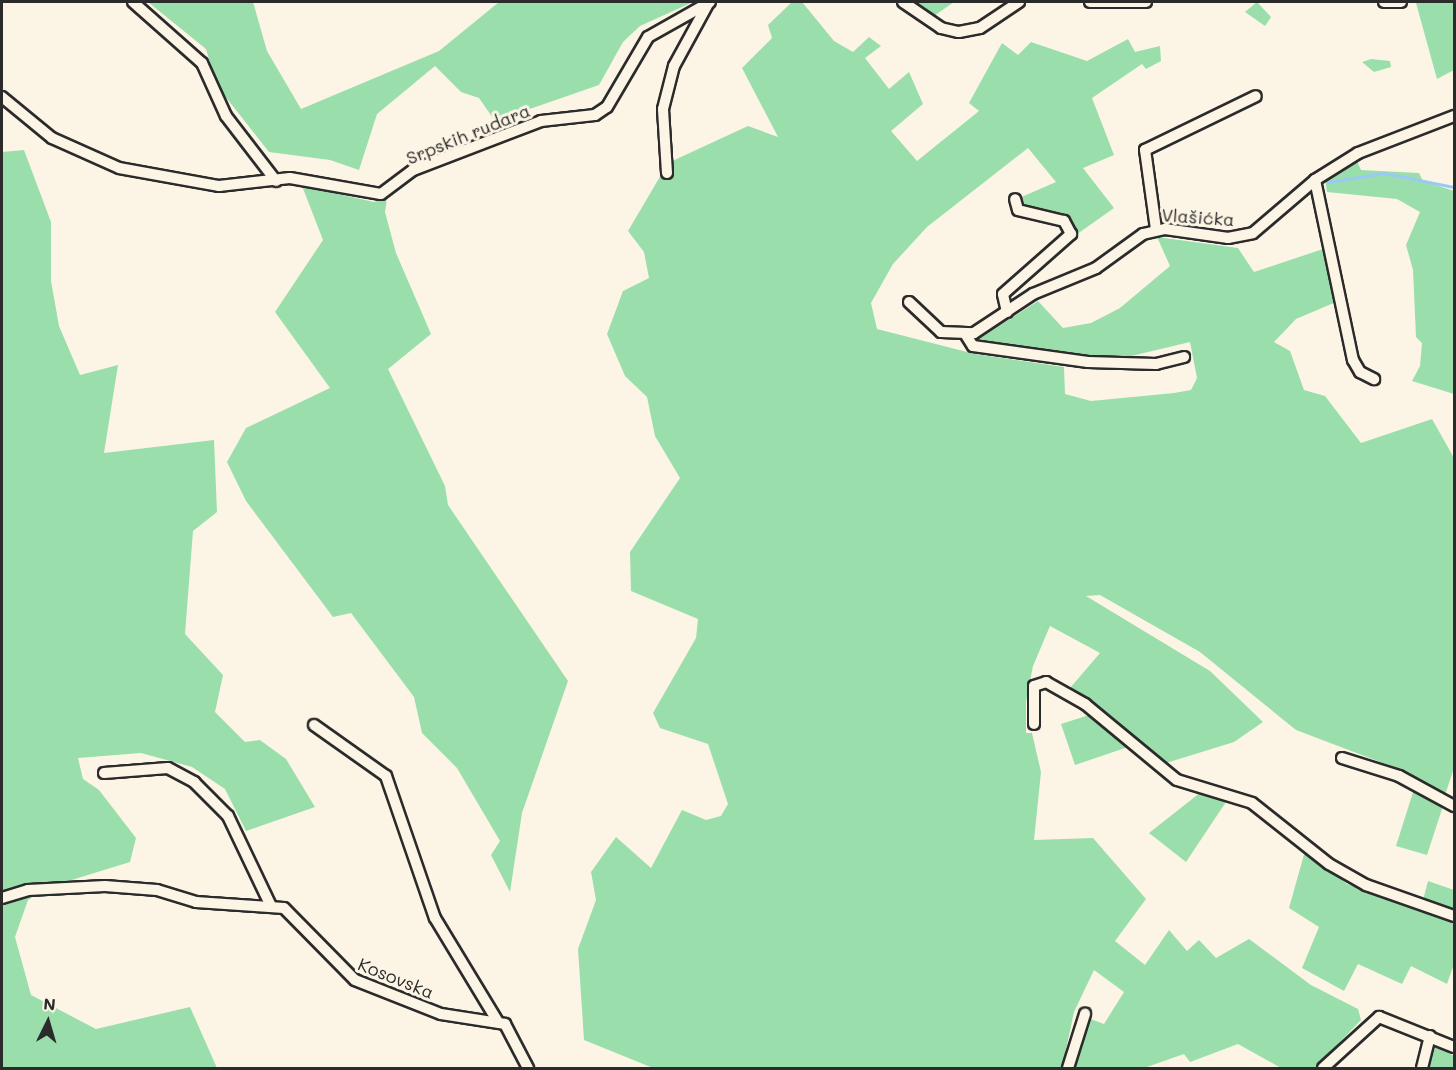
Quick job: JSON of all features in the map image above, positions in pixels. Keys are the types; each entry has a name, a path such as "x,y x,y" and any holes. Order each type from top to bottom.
{"street":[{"path":"133,2 202,63 226,116 276,181"},
{"path":"666,172 663,110 674,66 710,2"},
{"name":"Srpskih rudara","path":"2,97 52,138 119,168 219,186 315,179 381,194 413,170 541,121 595,115 607,107 648,37 710,2"},
{"path":"903,2 941,28 959,32 980,28 1019,2"},
{"path":"1090,2 1146,2"},
{"path":"1384,2 1401,2"},
{"path":"1156,230 1145,150 1256,96"},
{"name":"Vlašićka","path":"966,335 1033,294 1088,273 1156,230 1246,236 1268,224 1315,180 1375,144 1455,116"},
{"path":"1315,180 1353,360 1360,372 1374,379"},
{"path":"1007,312 1003,294 1071,234 1064,221 1018,210 1015,199"},
{"path":"909,302 941,332 966,335 973,346 1088,362 1144,365 1184,357"},
{"path":"1034,724 1034,686 1046,682 1085,704 1177,780 1252,803 1329,864 1366,885 1455,916"},
{"path":"314,724 386,776 435,918 498,1022 512,1032 528,1068"},
{"path":"1342,758 1399,776 1455,806"},
{"path":"104,773 168,768 194,783 228,816 271,906"},
{"name":"Kosovska","path":"2,898 28,890 105,886 217,903 271,906 291,912 355,980 441,1014 498,1022"},
{"path":"1068,1068 1085,1014"},
{"path":"1323,1068 1379,1017 1455,1047"},
{"path":"1422,1068 1430,1036"}],"green space":[{"path":"148,2 253,2 267,51 301,109 439,51 499,2 693,2 640,26 623,42 599,85 495,121 479,98 461,92 435,66 377,114 359,170 330,160 269,152 217,86 206,49"},
{"path":"792,2 802,2 834,41 853,52 869,37 881,46 865,58 889,89 909,72 923,104 891,131 917,161 979,111 969,103 1002,43 1018,55 1031,42 1087,61 1128,39 1135,52 1160,46 1161,61 1146,69 1142,64 1092,98 1114,155 1083,168 1114,208 1073,237 1070,218 1025,207 1019,198 1056,182 1028,148 927,227 893,264 871,303 877,329 975,354 1064,367 1065,394 1091,401 1191,390 1197,378 1190,342 1123,358 1089,359 977,340 1038,301 1063,328 1091,323 1120,308 1170,266 1157,237 1238,248 1254,272 1323,249 1336,302 1296,319 1274,342 1290,351 1304,390 1325,396 1361,443 1432,419 1454,458 1454,768 1445,795 1404,771 1296,730 1200,652 1100,595 1086,596 1210,671 1263,722 1234,742 1163,764 1114,718 1070,688 1100,653 1050,626 1033,666 1026,702 1026,733 1032,733 1041,772 1034,840 1093,838 1146,899 1115,941 1145,965 1169,930 1187,951 1199,940 1216,958 1249,939 1311,985 1358,1009 1361,1020 1315,1068 1281,1068 1238,1044 1190,1062 1184,1054 1144,1068 1072,1068 1088,1018 1104,1024 1124,992 1094,970 1074,1012 1062,1068 653,1068 584,1040 578,949 596,900 591,872 616,837 651,868 682,810 706,820 721,816 728,804 708,744 660,728 653,713 696,638 698,619 631,591 630,552 680,478 655,436 647,397 625,376 607,334 623,291 649,278 644,252 628,231 668,163 748,126 778,137 742,68 772,38 768,25"},
{"path":"912,2 954,2 934,16"},
{"path":"1257,2 1271,17 1265,26 1245,12"},
{"path":"1454,2 1454,70 1437,79 1416,3"},
{"path":"1371,59 1390,61 1391,67 1374,72 1362,62"},
{"path":"24,150 51,222 51,281 59,326 80,375 118,365 104,453 214,440 217,512 193,531 185,634 223,675 215,712 245,742 260,740 286,759 315,807 246,831 225,789 192,767 141,753 78,758 83,779 99,790 136,838 130,862 49,887 28,900 15,937 31,995 96,1029 190,1007 217,1068 2,1068 2,152"},
{"path":"1356,159 1361,170 1419,173 1423,181 1454,191 1454,394 1412,381 1420,366 1422,343 1416,337 1413,270 1406,245 1420,212 1397,199 1327,192 1325,179"},
{"path":"302,186 374,202 387,198 385,212 396,253 431,334 388,369 445,486 448,505 568,681 522,813 510,892 491,855 500,841 457,768 422,733 414,697 351,613 333,617 246,501 227,462 246,428 330,388 275,312 323,240"},
{"path":"1089,715 1128,747 1075,765 1061,724"},
{"path":"1414,789 1443,806 1427,855 1396,846"},
{"path":"1201,792 1230,796 1186,862 1149,833"},
{"path":"1305,851 1347,884 1454,921 1454,964 1447,984 1411,966 1402,984 1358,964 1344,991 1302,968 1319,927 1289,908"},
{"path":"1428,881 1454,890 1454,913 1422,904"},
{"path":"1439,1047 1454,1056 1454,1068 1426,1068 1432,1048"}],"waterway":[{"path":"1328,182 1384,173 1454,187"}]}
